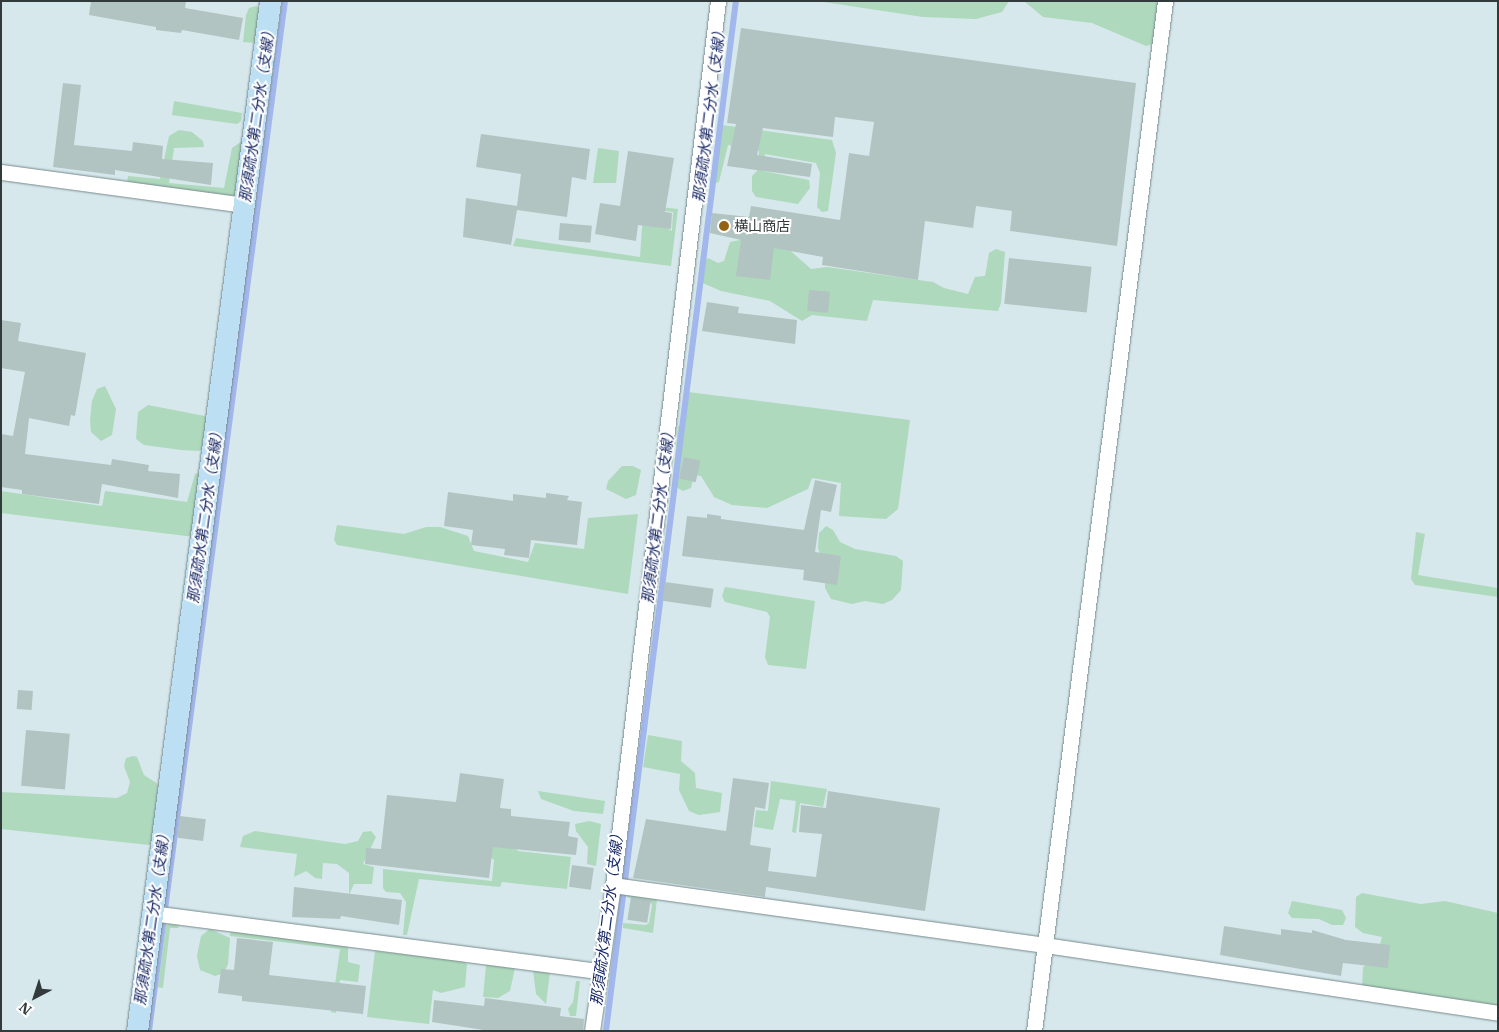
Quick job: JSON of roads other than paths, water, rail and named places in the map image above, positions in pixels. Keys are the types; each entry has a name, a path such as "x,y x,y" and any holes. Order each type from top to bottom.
{"street":[{"path":"138,1031 151,913 245,205 270,1"},
{"path":"592,1031 612,885 718,1"},
{"path":"1034,1031 1165,1"},
{"path":"1,172 245,205"},
{"path":"612,885 1045,945 1498,1012"},
{"path":"151,913 600,971"}],"waterway":[{"name":"那須疏水第二分水（支線）","path":"149,1031 285,1"},
{"name":"那須疏水第二分水（支線）","path":"606,1031 736,1"}],"place":[{"name":"横山商店","path":"724,226"}]}
